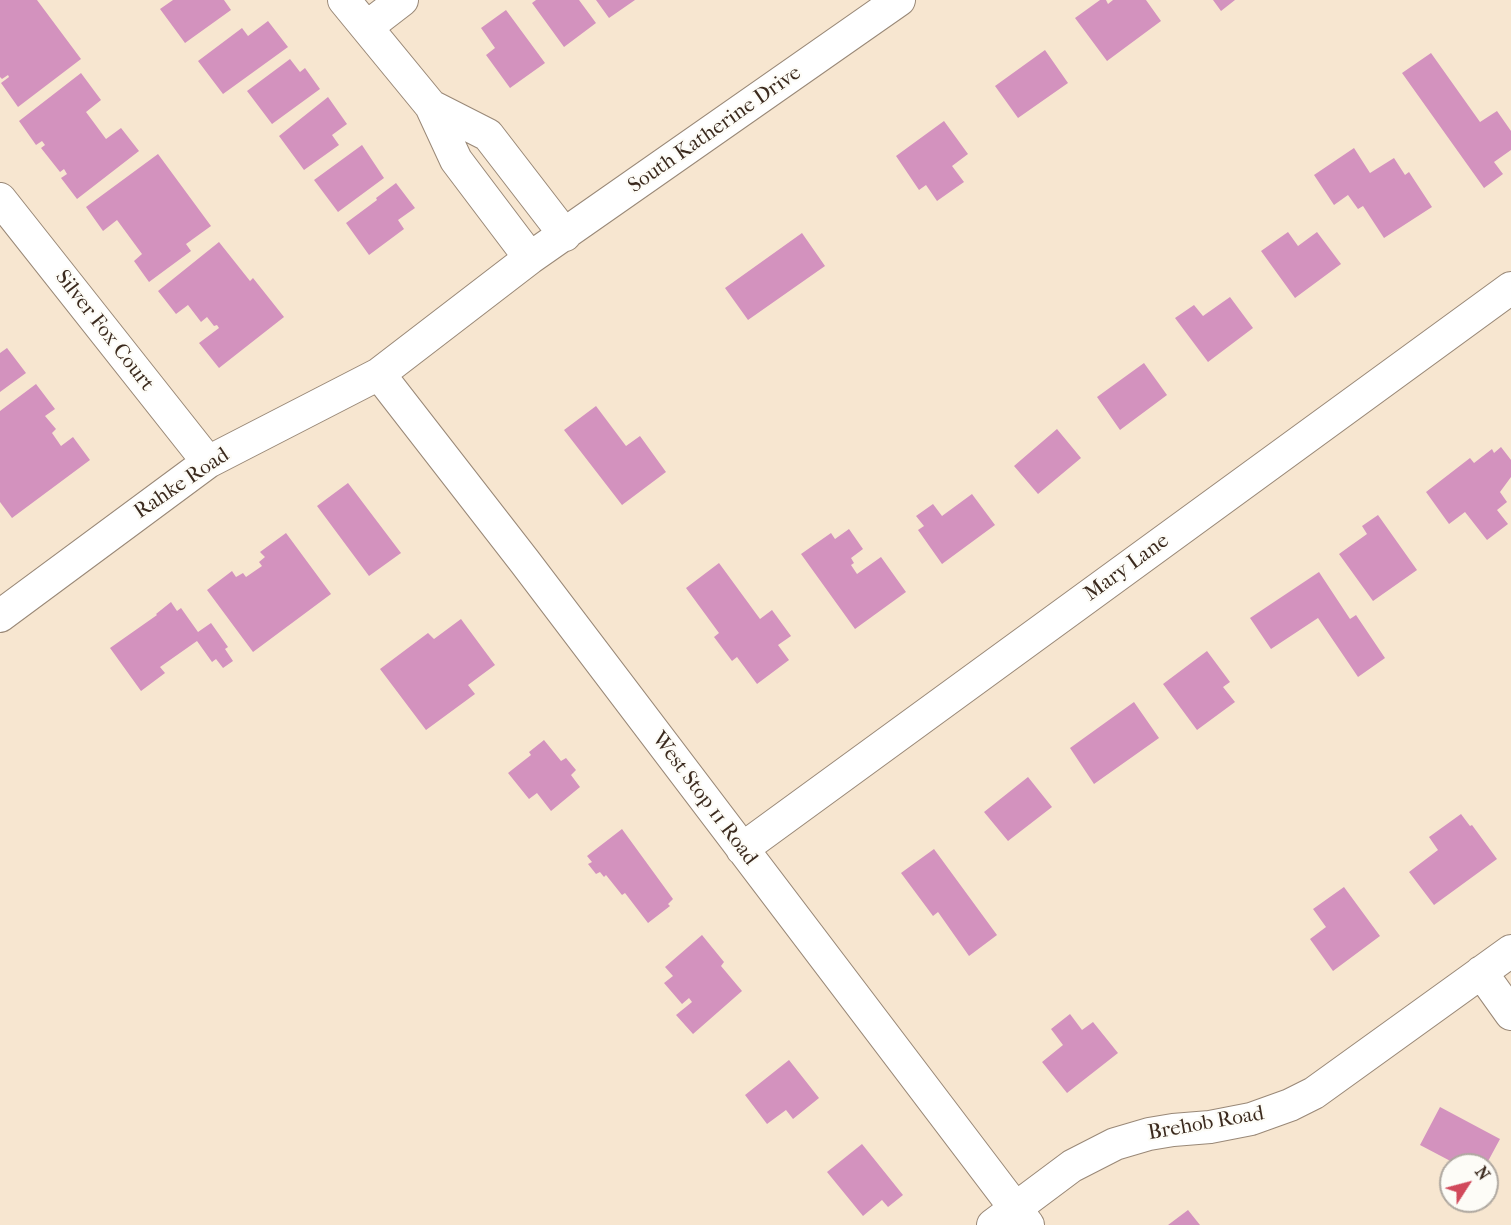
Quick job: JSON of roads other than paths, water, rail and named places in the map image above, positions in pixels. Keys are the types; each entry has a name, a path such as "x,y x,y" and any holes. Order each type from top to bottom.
{"street":[{"path":"344,0 431,106 456,160 530,258"},
{"path":"367,27 402,0"},
{"name":"South Katherine Drive","path":"530,258 899,0"},
{"path":"431,106 488,135 565,235"},
{"name":"Silver Fox Court","path":"0,199 208,462"},
{"name":"Rahke Road","path":"0,616 208,462 379,375 530,258"},
{"name":"Mary Lane","path":"742,849 1511,288"},
{"name":"West Stop 11 Road","path":"379,375 525,562 742,849 1012,1219"},
{"name":"Brehob Road","path":"1012,1219 1072,1166 1115,1144 1149,1134 1210,1127 1251,1119 1306,1097 1338,1077 1511,951"},
{"path":"1481,972 1511,1014"}]}
